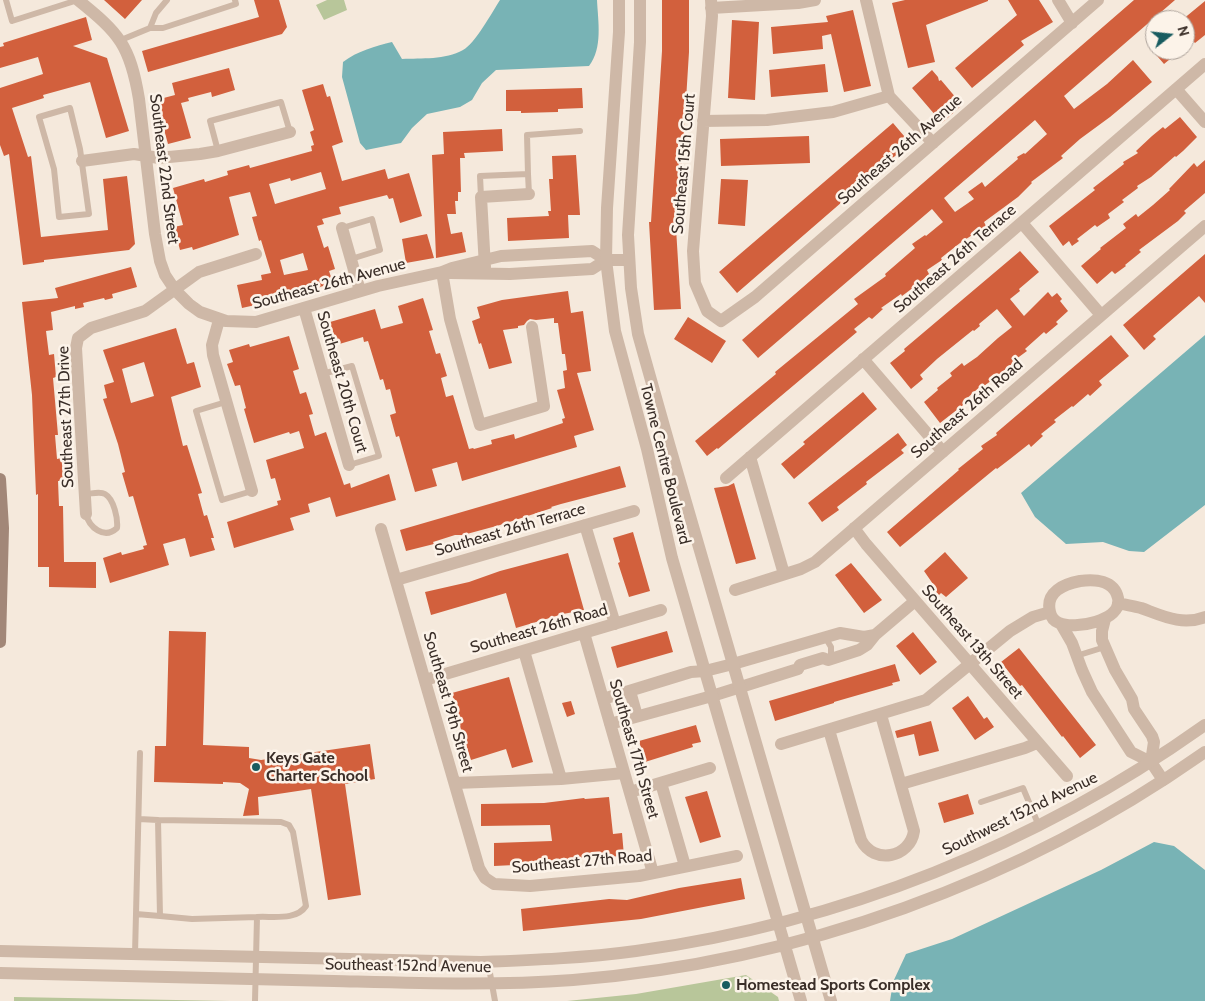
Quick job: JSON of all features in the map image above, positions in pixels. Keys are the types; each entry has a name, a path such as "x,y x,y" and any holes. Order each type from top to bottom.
{"main road":[{"path":"0,479 2,528 0,642"}],"street":[{"path":"78,0 109,26 123,44"},
{"name":"Towne Centre Boulevard","path":"619,0 619,32 607,208 606,260 612,313 647,449 667,539 801,1001"},
{"name":"Towne Centre Boulevard","path":"640,0 640,42 628,218 631,288 638,334 830,1001"},
{"path":"711,4 798,3 815,0"},
{"path":"866,0 889,96 933,143"},
{"path":"1058,0 1072,23"},
{"name":"Southeast 26th Avenue","path":"721,321 755,297 1098,0"},
{"name":"Southeast 15th Court","path":"711,4 693,251 695,283 707,311 721,321"},
{"name":"Southeast 22nd Street","path":"123,44 138,87 158,256 165,275 175,290"},
{"name":"Southeast 26th Terrace","path":"726,478 1205,64"},
{"path":"1176,89 1205,122"},
{"path":"703,121 766,120 833,112 889,96"},
{"path":"82,161 134,154 172,157 218,151 290,132"},
{"path":"486,274 481,196 528,194"},
{"path":"1022,223 1101,315"},
{"name":"Southeast 26th Road","path":"735,590 812,565 1205,226"},
{"path":"342,228 360,291"},
{"name":"Southeast 26th Avenue","path":"175,290 194,308 219,320 251,322 360,291 502,256 592,251 606,260 629,260"},
{"name":"Southeast 27th Drive","path":"86,514 76,348 78,338 91,328 145,311 201,271 256,254"},
{"name":"Southeast 26th Avenue","path":"442,272 486,274 592,269 606,260"},
{"path":"442,272 450,319 480,425 544,406 532,327"},
{"name":"Southeast 20th Court","path":"304,308 348,465"},
{"path":"219,320 212,352 252,491"},
{"path":"863,359 943,452"},
{"path":"626,373 647,368"},
{"path":"647,449 669,444"},
{"path":"750,457 784,574"},
{"name":"Southeast 26th Terrace","path":"396,580 634,511"},
{"path":"586,525 615,624"},
{"name":"Southeast 13th Street","path":"854,528 1067,776"},
{"name":"Southeast 19th Street","path":"381,529 480,870 490,882"},
{"path":"1061,624 1075,625 1105,619 1114,612 1118,603 1116,594 1108,584 1098,580 1080,580 1056,590 1049,601 1050,612 1053,619 1061,624 1072,642 1092,692 1131,752 1152,762 1163,780"},
{"path":"610,724 712,696 798,669 800,665 823,658 829,660 859,650 867,645 875,635 915,601"},
{"path":"1118,603 1176,620 1189,621 1205,617"},
{"name":"Southeast 26th Road","path":"425,680 662,610"},
{"path":"781,744 926,700 1017,626 1033,617 1050,612"},
{"path":"1105,619 1102,636 1105,647 1115,670 1132,699 1134,709 1154,742 1152,762"},
{"path":"603,699 691,672 705,671 733,664 843,632 864,636 875,635"},
{"name":"Southeast 17th Street","path":"584,633 653,873"},
{"path":"524,651 561,779"},
{"path":"630,691 637,716"},
{"path":"829,730 861,840 867,849 877,855 886,856 900,852 908,846 913,837 913,826 881,715"},
{"name":"Southwest 152nd Avenue","path":"779,923 878,894 933,874 995,847 1039,826 1108,788 1152,762 1205,725"},
{"path":"901,784 1037,743"},
{"path":"811,936 834,931 890,913 998,870 1068,836 1163,780 1205,752"},
{"path":"630,792 710,768"},
{"path":"455,783 561,779 624,773"},
{"name":"Southeast 17th Street","path":"661,783 685,866"},
{"name":"Southeast 27th Road","path":"490,882 500,886 542,885 613,879 737,856"},
{"name":"Southeast 152nd Avenue","path":"0,951 488,962 559,959 636,951 714,939 779,923"},
{"name":"Southeast 152nd Avenue","path":"0,973 491,984 571,980 649,971 744,954 811,936"}],"lane":[{"path":"6,0 12,21 78,0"},
{"path":"150,28 156,13 168,0"},
{"path":"123,44 150,28 163,28 236,4 235,0"},
{"path":"218,151 210,121 281,102 290,132"},
{"path":"70,108 77,131 82,161 89,214 59,217 54,169 39,117 70,108"},
{"path":"528,194 526,135 580,131"},
{"path":"481,196 480,176 528,174"},
{"path":"342,228 372,219 380,250 351,259"},
{"path":"322,374 352,366 379,456 348,465"},
{"path":"226,402 196,411 222,500 252,491"},
{"path":"85,494 102,493 108,497 113,507 117,528 113,532 95,530 89,523 86,514"},
{"path":"826,637 831,647 829,660"},
{"path":"1076,656 1105,647"},
{"path":"135,954 140,752"},
{"path":"980,802 1023,788 1039,826"},
{"path":"136,914 192,919 294,916 306,906 293,832 289,825 281,822 139,819"},
{"path":"158,820 160,916"},
{"path":"255,1001 257,916"},
{"path":"488,962 495,1001"}],"green space":[{"path":"327,0 344,0 347,10 324,20 316,5"},
{"name":"Homestead Sports Complex","path":"746,975 778,997 779,1001 567,1001 636,994"},
{"path":"14,997 230,1001 14,1001"}],"water":[{"path":"500,0 597,0 598,43 589,66 496,70 482,83 472,100 460,107 427,114 412,128 401,143 366,150 360,143 342,77 343,62 360,52 392,42 402,59 433,58 456,53 472,42"},
{"path":"1205,335 1205,505 1144,552 1129,551 1103,542 1066,544 1035,517 1021,493"},
{"path":"1154,842 1174,846 1205,870 1205,1001 890,1001 893,982 906,954 952,939 1101,870"}],"building":[{"path":"104,0 142,0 125,19"},
{"path":"254,0 279,0 287,27 282,34 148,72 142,51 259,17"},
{"path":"662,0 689,0 689,52 679,212 675,212 681,309 654,310 649,222 651,222 662,51"},
{"path":"905,0 988,1 926,25 935,62 908,68 892,3"},
{"path":"1008,0 1039,0 1053,22 1021,41 1024,45 972,88 955,68 1017,15"},
{"path":"1134,0 1175,0 1163,10 1145,10 1145,26 1064,96 1074,109 1107,84 1133,60 1152,82 1080,139 1061,156 1063,158 1031,182 1018,197 984,222 986,226 960,243 941,258 942,260 927,270 929,274 918,284 881,308 883,309 872,319 869,317 854,329 857,332 718,449 707,456 695,441 858,304 854,299 886,276 885,274 915,248 912,244 926,236 943,222 932,209 758,358 742,340","holes":["1035,120 1047,134 1025,154 1017,157 1018,159 985,187 982,182 968,192 974,199 955,212 944,198"]},
{"path":"1205,1 1205,35 1195,43 1195,10"},
{"path":"853,10 871,86 844,92 831,34 822,36 823,49 773,54 771,27 828,22 826,16"},
{"path":"86,17 92,40 73,46 107,58 129,131 106,138 90,82 43,95 44,98 12,108 28,157 31,156 41,237 108,230 103,179 127,176 135,244 129,250 44,260 44,262 23,265 9,154 4,156 0,145 0,88 43,74 38,57 0,68 0,47 4,46 3,43"},
{"path":"732,20 759,22 755,100 728,98"},
{"path":"1161,60 1169,60 1164,64"},
{"path":"825,64 828,92 771,97 769,70"},
{"path":"229,68 235,90 212,97 211,92 188,98 189,101 181,103 191,138 168,144 156,100 175,95 172,83"},
{"path":"932,70 939,81 941,80 962,105 942,123 912,88"},
{"path":"323,84 327,97 330,96 343,142 332,146 342,181 385,169 388,179 409,173 422,216 400,223 393,198 389,199 387,195 339,207 341,214 322,219 324,224 317,226 324,248 328,246 335,269 329,271 333,283 300,293 300,295 242,308 237,285 262,280 261,275 271,273 252,217 257,216 250,192 229,197 239,235 193,250 192,247 180,250 174,227 183,225 173,188 204,179 205,182 228,175 227,171 249,165 250,168 312,151 311,146 314,145 310,132 314,130 302,90","holes":["321,172 326,189 275,204 269,184 290,178 291,181","303,253 308,270 284,275 280,260"]},
{"path":"582,88 583,108 558,109 558,112 521,113 521,111 506,111 506,90"},
{"path":"1180,117 1197,137 1176,157 1137,186 1138,188 1122,200 1124,202 1108,214 1110,218 1097,227 1095,225 1077,239 1079,241 1072,246 1069,241 1063,246 1049,226 1095,190 1093,188 1124,164 1123,162 1138,153 1136,151 1152,136 1163,127 1165,129"},
{"path":"893,123 910,143 737,293 719,272"},
{"path":"502,129 503,151 464,153 465,158 460,158 461,192 458,192 458,201 455,201 456,214 447,214 451,234 462,232 466,252 436,258 432,155 444,154 443,132"},
{"path":"809,136 810,163 721,166 720,139"},
{"path":"576,155 580,215 568,215 569,238 508,241 507,218 549,216 548,211 551,211 549,179 553,179 552,156"},
{"path":"1205,160 1205,193 1184,211 1186,213 1178,221 1139,250 1141,252 1126,266 1115,274 1112,271 1097,284 1081,266 1126,228 1123,224 1136,214 1138,217 1170,190 1194,163 1197,167"},
{"path":"721,179 748,180 745,226 718,224"},
{"path":"427,234 434,258 406,263 402,239"},
{"path":"1020,251 1039,272 1010,299 1024,316 1048,292 1052,297 1057,293 1062,299 1060,301 1068,311 1056,322 1058,324 1046,334 1044,332 1025,349 1027,351 984,386 983,384 965,400 967,402 940,423 924,402 952,376 950,373 962,363 964,366 977,357 1012,327 997,309 979,324 980,326 974,331 937,359 920,375 923,379 911,389 890,363"},
{"path":"1205,254 1205,303 1199,296 1153,336 1156,339 1144,350 1123,325"},
{"path":"131,267 137,287 112,294 113,298 83,303 84,307 75,309 75,306 51,312 53,330 46,331 49,355 54,354 56,377 53,378 58,435 55,435 57,459 62,458 63,481 58,481 59,506 63,506 64,562 96,562 96,588 49,587 49,567 38,567 38,494 36,495 32,395 22,302 58,298 55,288"},
{"path":"568,291 571,313 583,311 591,371 577,373 594,430 574,436 577,447 462,481 457,462 432,469 437,486 415,492 399,436 396,437 390,415 396,413 390,389 386,390 383,379 380,380 368,341 364,342 363,337 336,345 330,322 375,309 381,329 403,323 398,306 423,298 433,330 429,331 436,354 440,353 447,376 441,378 446,397 453,395 469,449 474,449 492,444 491,440 514,434 515,439 563,423 562,419 565,418 557,390 565,388 563,371 567,370 565,354 562,354 558,323 554,323 554,318 530,319 524,325 518,326 518,328 503,330 512,363 489,369 472,321 480,318 477,307 502,300"},
{"path":"688,317 726,341 712,363 674,339"},
{"path":"176,328 187,364 194,362 201,387 171,397 183,446 187,445 202,493 198,494 204,516 207,515 214,538 211,538 215,550 190,557 185,538 163,544 169,565 110,583 103,558 121,552 122,555 144,549 143,546 147,545 133,496 129,497 122,473 125,472 118,444 103,399 107,398 104,385 114,382 103,350","holes":["144,362 154,396 131,403 122,369"]},
{"path":"1111,335 1129,356 1099,381 1102,385 1090,396 1088,394 1054,420 1056,422 1041,434 1043,436 1031,447 1029,444 996,468 900,547 887,532 983,449 981,446 997,435 996,433"},
{"path":"289,336 299,369 293,371 300,394 306,392 313,414 309,415 315,436 326,432 344,485 350,483 351,488 389,474 396,500 336,517 330,497 308,504 310,512 290,518 294,530 234,548 227,522 278,505 277,501 281,500 275,478 271,479 266,460 304,448 299,431 290,434 289,432 254,443 244,409 246,408 240,385 235,386 227,364 233,362 229,350 249,344 250,347"},
{"path":"863,392 877,409 794,479 781,464 805,444 803,442"},
{"path":"898,433 907,445 901,450 904,453 866,482 867,484 837,507 839,510 822,522 808,503"},
{"path":"620,466 626,487 561,504 500,525 463,535 455,535 433,542 434,544 406,551 400,530"},
{"path":"734,483 756,559 736,564 714,488"},
{"path":"633,532 650,591 629,597 618,563 620,562 613,538"},
{"path":"945,552 968,578 946,597 941,593 939,595 931,586 933,584 924,571"},
{"path":"568,553 584,610 563,614 516,628 506,593 431,615 425,592 469,582 500,571"},
{"path":"851,563 882,600 864,613 835,575"},
{"path":"169,631 206,632 203,745 249,747 249,758 261,760 370,744 375,779 345,784 361,895 328,900 311,789 258,797 259,815 243,816 249,789 240,783 154,782 155,746 166,746"},
{"path":"667,631 673,652 617,668 611,647"},
{"path":"913,632 937,662 920,675 896,646"},
{"path":"1019,648 1096,745 1080,758 1022,685 1020,686 1001,662"},
{"path":"895,664 900,681 892,683 893,685 775,721 769,701"},
{"path":"509,677 533,762 512,768 506,749 471,760 452,693"},
{"path":"968,696 984,719 987,717 994,727 975,740 952,708"},
{"path":"571,701 575,714 567,717 562,703"},
{"path":"931,721 939,751 919,756 914,734 897,738 895,731"},
{"path":"696,725 701,742 692,744 693,747 645,762 639,741"},
{"path":"707,791 721,837 700,843 685,797"},
{"path":"968,794 974,814 944,823 938,803"},
{"path":"609,797 613,834 622,833 624,856 494,866 494,843 552,841 550,825 481,826 481,804 544,803"},
{"path":"741,878 745,899 641,919 523,931 521,909 609,899 627,900 679,888"}],"place":[{"name":"Keys Gate Charter School","path":"256,767"},
{"name":"Homestead Sports Complex","path":"726,985"}]}
